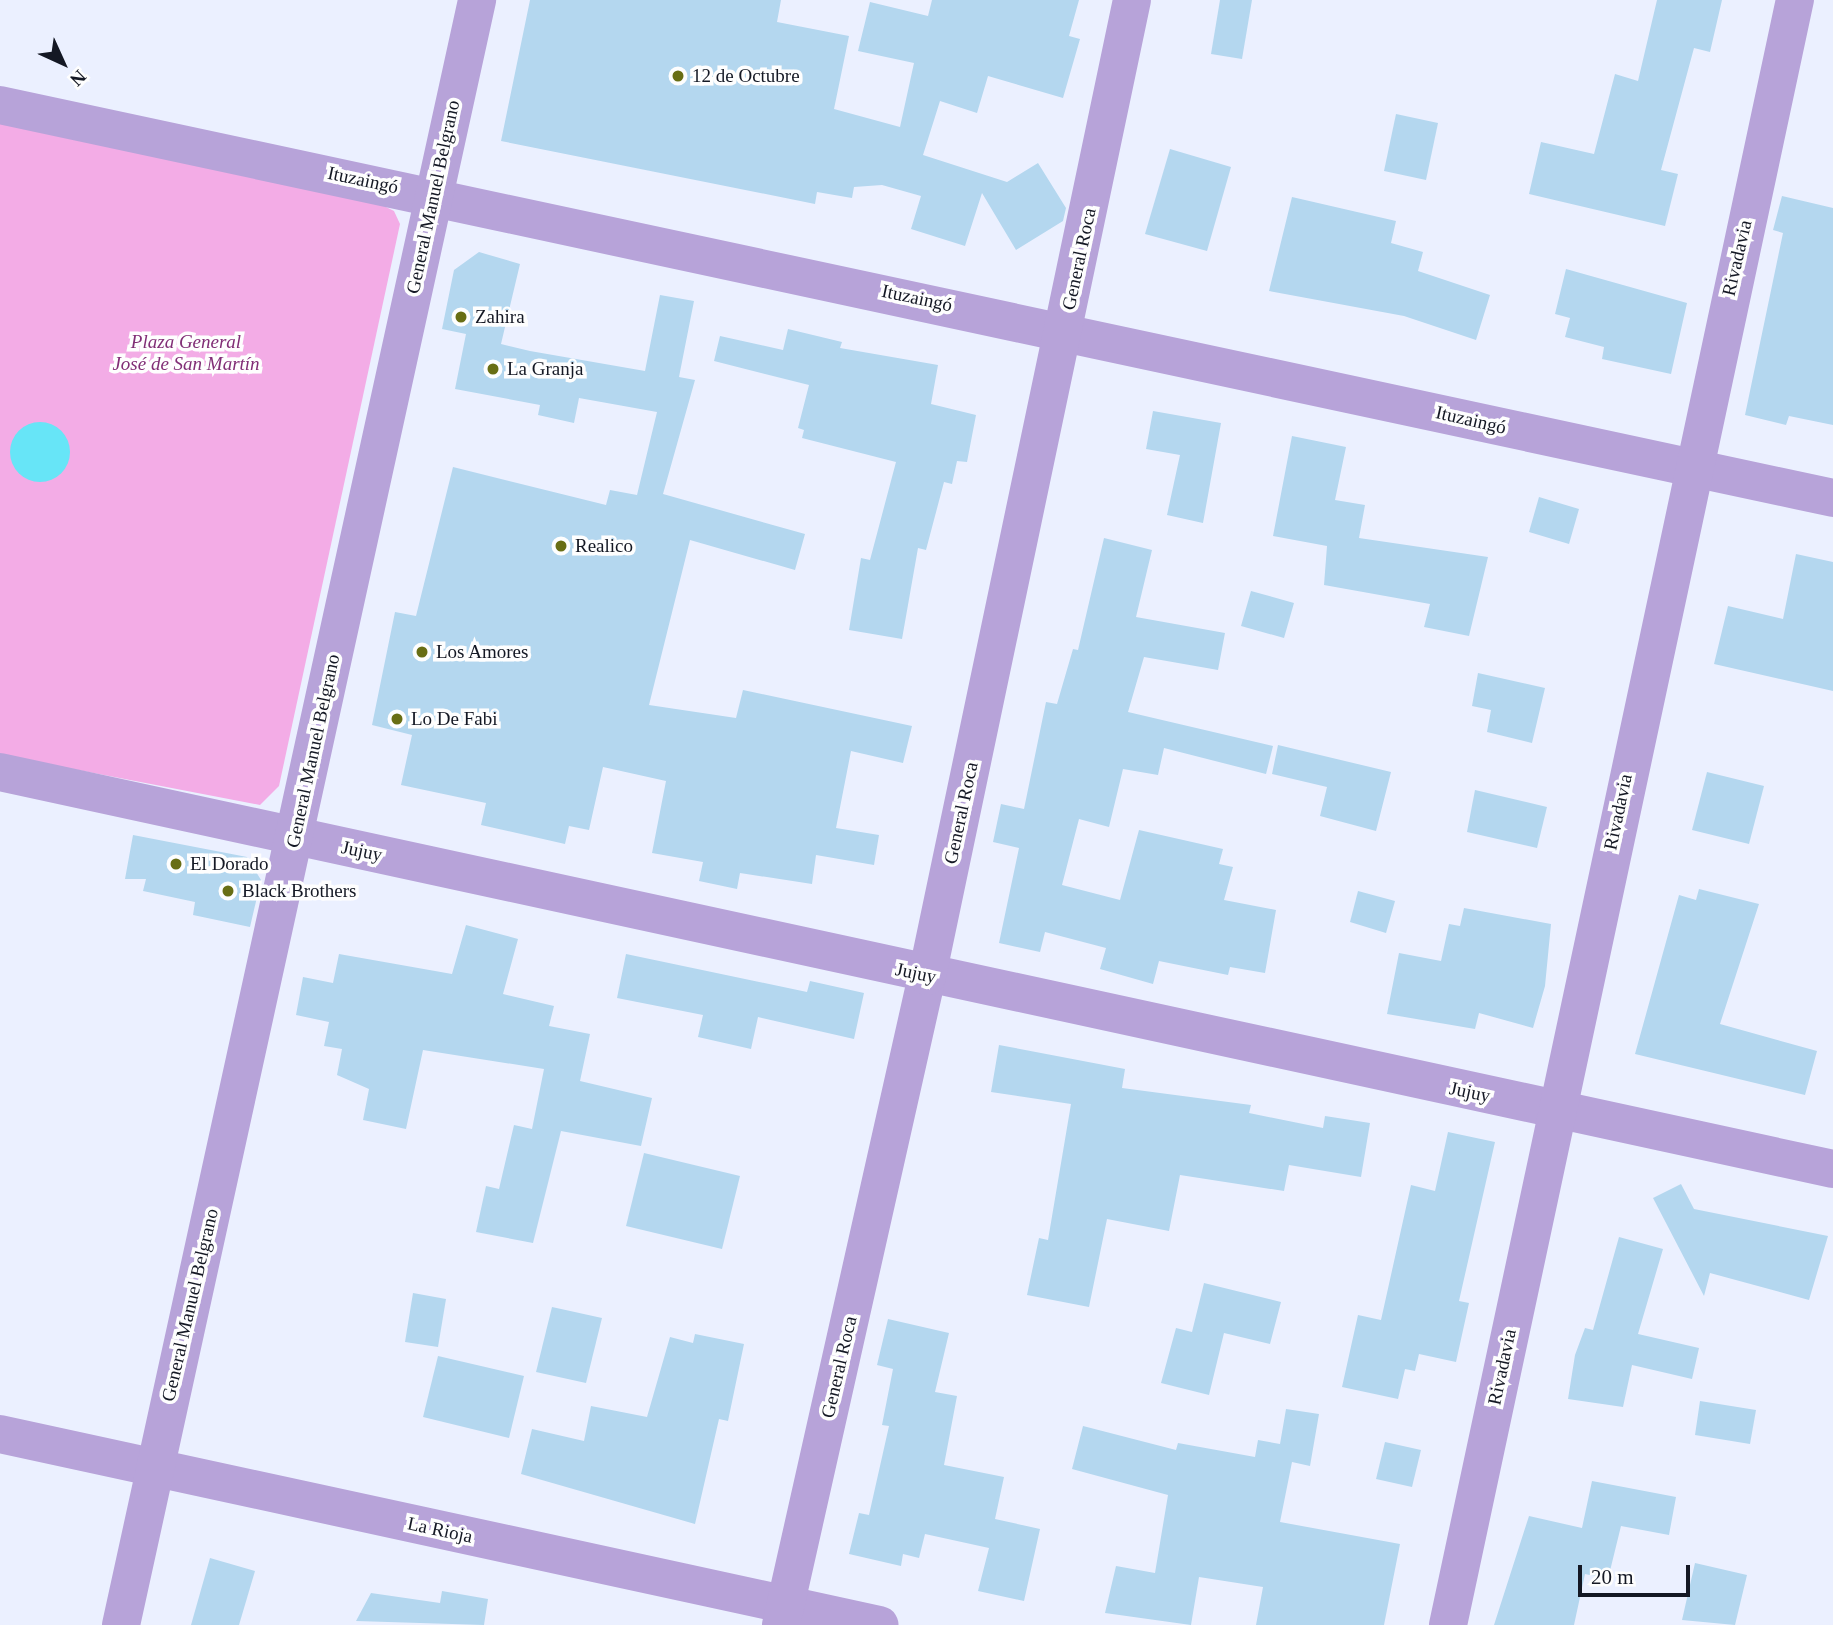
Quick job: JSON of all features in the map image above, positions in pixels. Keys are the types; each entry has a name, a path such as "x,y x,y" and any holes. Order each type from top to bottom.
{"street":[{"name":"General Manuel Belgrano","path":"121,1625 477,0"},
{"name":"General Roca","path":"783,1616 927,976 1132,0"},
{"name":"Rivadavia","path":"1448,1625 1690,468 1795,0"},
{"name":"Ituzaingó","path":"0,105 1065,329 1833,498"},
{"name":"Jujuy","path":"0,772 927,976 1833,1169"},
{"name":"La Rioja","path":"0,1434 783,1616 880,1625"}],"green space":[{"name":"Plaza General José de San Martín","path":"0,121 376,202 394,211 400,224 279,786 260,805 0,755"}],"water":[{"path":"34,422 46,422 65,435 70,452 68,464 57,477 46,482 34,482 15,469 10,458 10,446 23,427"}],"building":[{"name":"12 de Octubre","path":"530,0 781,0 777,22 849,36 834,109 900,127 914,63 858,51 870,2 928,16 932,0 1079,0 1069,36 1080,39 1063,98 988,76 977,113 940,101 923,155 1007,182 1038,163 1066,208 1063,221 1016,250 982,193 965,246 911,229 921,196 882,185 854,187 852,198 817,192 815,204 501,141"},
{"path":"1220,0 1252,0 1242,59 1211,54"},
{"path":"1657,0 1722,0 1710,52 1694,48 1661,170 1678,174 1665,226 1529,194 1541,142 1594,154 1615,74 1638,81"},
{"path":"1396,114 1438,123 1426,180 1384,171"},
{"path":"1170,149 1231,167 1207,251 1145,234"},
{"path":"1782,196 1833,208 1833,425 1789,416 1786,425 1745,415 1783,233 1773,230"},
{"path":"1292,197 1396,221 1391,243 1423,252 1418,271 1490,295 1476,340 1404,316 1269,291"},
{"path":"479,252 520,264 501,344 530,351 645,371 660,295 694,301 679,377 695,380 663,494 805,534 795,570 690,540 649,705 736,718 743,690 912,726 903,763 851,751 836,828 879,835 874,865 816,855 812,884 740,873 737,889 699,881 703,862 652,853 666,781 603,767 589,830 569,826 565,844 481,825 486,803 401,785 412,735 372,725 395,612 416,616 453,467 606,505 610,490 637,495 657,412 579,398 574,423 538,415 540,405 455,389 466,334 442,329 454,270"},
{"path":"1566,269 1687,303 1671,374 1602,359 1604,347 1565,337 1570,318 1555,314"},
{"path":"788,329 842,342 840,348 938,365 931,404 976,415 967,462 957,461 952,484 944,482 926,550 918,548 902,639 849,630 861,558 870,560 896,462 802,438 804,430 798,428 809,385 714,361 720,336 783,350"},
{"path":"1153,411 1221,423 1203,523 1167,515 1180,455 1146,449"},
{"path":"1292,436 1346,447 1335,500 1365,505 1359,538 1488,557 1469,636 1424,627 1430,604 1324,585 1327,546 1273,536"},
{"path":"1539,497 1579,509 1569,544 1529,532"},
{"path":"1104,538 1152,550 1136,617 1225,633 1218,670 1144,657 1128,712 1273,746 1266,774 1164,748 1158,775 1123,769 1109,827 1079,819 1062,885 1120,900 1139,830 1223,849 1219,864 1233,867 1224,900 1276,910 1265,973 1230,967 1228,975 1159,961 1153,984 1100,969 1106,948 1045,932 1040,952 999,943 1019,848 993,842 1001,804 1024,809 1046,702 1057,704 1073,649 1078,650"},
{"path":"1796,554 1833,562 1833,691 1714,664 1728,606 1783,619"},
{"path":"1251,591 1294,603 1284,638 1241,626"},
{"path":"1478,673 1545,688 1532,743 1487,732 1491,710 1472,706"},
{"path":"1278,745 1391,772 1376,831 1320,816 1327,787 1272,774"},
{"path":"1707,772 1764,786 1749,844 1692,830"},
{"path":"1475,790 1547,807 1537,848 1467,832"},
{"path":"133,835 247,857 261,880 250,927 193,915 195,902 143,891 146,879 125,879"},
{"path":"1699,889 1759,904 1720,1024 1817,1051 1805,1095 1635,1054 1679,895 1696,900"},
{"path":"1358,891 1395,901 1386,933 1350,922"},
{"path":"1464,908 1551,924 1545,986 1533,1028 1479,1013 1475,1029 1387,1014 1399,953 1441,961 1449,924 1460,926"},
{"path":"466,925 518,939 503,994 554,1006 549,1026 590,1034 580,1081 652,1098 641,1146 561,1131 533,1243 476,1232 486,1186 499,1189 514,1125 532,1129 544,1069 423,1050 406,1129 363,1120 369,1089 337,1075 342,1049 324,1046 329,1022 296,1015 303,977 333,983 339,954 452,974"},
{"path":"626,954 807,992 810,981 864,993 854,1039 758,1017 751,1049 698,1037 703,1015 617,998"},
{"path":"999,1045 1125,1069 1122,1088 1251,1105 1249,1113 1323,1128 1325,1116 1370,1123 1361,1177 1289,1165 1284,1191 1180,1175 1169,1231 1107,1219 1089,1307 1027,1295 1039,1238 1048,1240 1071,1104 991,1092"},
{"path":"1448,1132 1495,1142 1459,1301 1469,1303 1456,1362 1419,1354 1415,1371 1405,1369 1398,1399 1342,1387 1358,1315 1381,1320 1411,1185 1435,1191"},
{"path":"644,1153 740,1176 722,1249 626,1226"},
{"path":"1681,1184 1694,1209 1828,1236 1809,1300 1710,1273 1704,1296 1653,1198"},
{"path":"1619,1237 1663,1249 1638,1334 1699,1348 1692,1379 1632,1365 1623,1407 1568,1399 1575,1355 1585,1328 1593,1330"},
{"path":"1204,1283 1281,1302 1270,1344 1224,1333 1209,1395 1161,1383 1176,1328 1192,1332"},
{"path":"413,1293 446,1299 438,1347 405,1342"},
{"path":"552,1307 602,1318 586,1383 536,1372"},
{"path":"888,1319 949,1333 935,1392 957,1396 944,1465 1004,1477 995,1519 1040,1529 1024,1601 978,1591 989,1548 925,1534 919,1558 903,1554 901,1566 849,1554 859,1513 869,1515 889,1426 882,1425 893,1369 877,1365"},
{"path":"695,1334 744,1344 728,1421 719,1419 695,1524 521,1474 532,1429 584,1441 591,1406 647,1417 670,1337 693,1343"},
{"path":"438,1356 524,1376 509,1438 423,1417"},
{"path":"1700,1401 1756,1410 1750,1444 1695,1435"},
{"path":"1286,1409 1319,1414 1310,1466 1292,1462 1280,1522 1400,1544 1384,1625 1256,1625 1263,1587 1199,1577 1191,1625 1105,1613 1116,1566 1155,1573 1168,1495 1072,1469 1083,1426 1176,1450 1178,1443 1255,1457 1258,1440 1280,1444"},
{"path":"1385,1442 1421,1450 1412,1487 1376,1479"},
{"path":"1592,1481 1676,1497 1669,1535 1621,1526 1608,1579 1585,1574 1574,1625 1494,1625 1529,1516 1582,1528"},
{"path":"210,1558 255,1571 239,1625 191,1625"},
{"path":"1695,1563 1747,1575 1735,1625 1682,1620"},
{"path":"442,1591 488,1599 484,1625 356,1621 371,1593 440,1603"}],"place":[{"name":"12 de Octubre","path":"678,76"},
{"name":"Zahira","path":"461,317"},
{"name":"La Granja","path":"493,369"},
{"name":"Realico","path":"561,546"},
{"name":"Los Amores","path":"422,652"},
{"name":"Lo De Fabi","path":"397,719"},
{"name":"El Dorado","path":"176,864"},
{"name":"Black Brothers","path":"228,891"}]}
